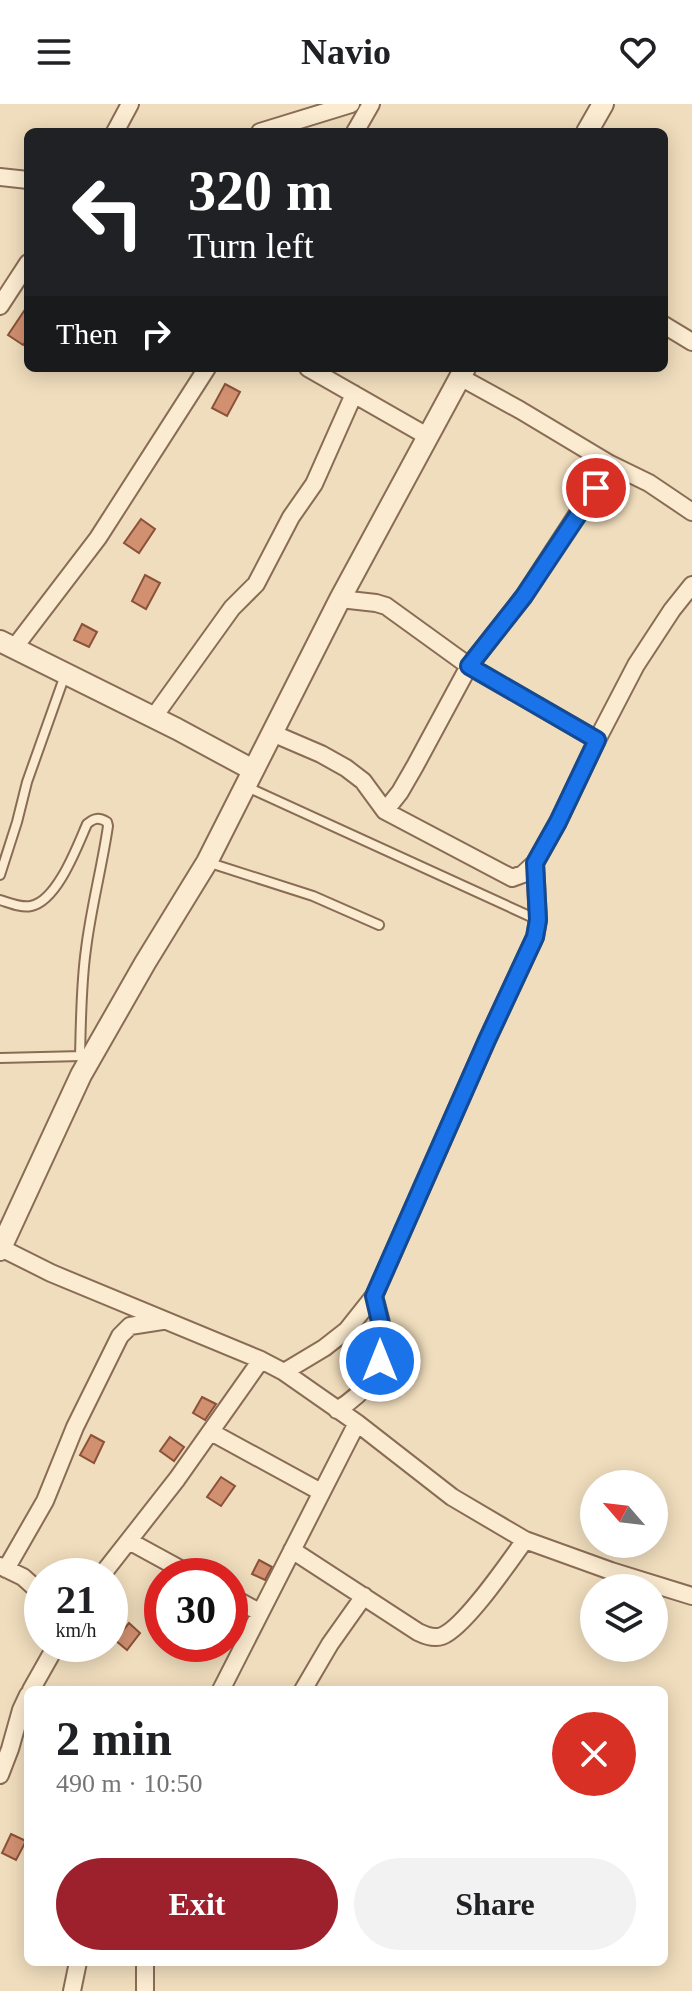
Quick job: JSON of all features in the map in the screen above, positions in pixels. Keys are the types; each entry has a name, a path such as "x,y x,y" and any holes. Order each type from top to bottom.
{"street":[{"path":"117,128 130,104"},
{"path":"273,128 351,104"},
{"path":"357,128 371,104"},
{"path":"589,128 603,104"},
{"path":"0,177 24,180"},
{"path":"0,306 24,269"},
{"path":"668,327 692,342"},
{"path":"204,372 98,538 7,644 153,718 249,778"},
{"path":"315,372 427,436"},
{"path":"692,512 649,483 610,464 462,372 340,599 207,862 85,1057 6,1223 1,1249 284,1372 357,1423 452,1497 525,1540 692,1596"},
{"path":"153,718 232,608 256,584 291,517 314,484 354,394"},
{"path":"385,811 400,792 469,666 524,596 610,464"},
{"path":"512,878 523,874 535,863 636,665 692,585"},
{"path":"340,599 386,606 469,666 597,740"},
{"path":"272,733 346,768 363,781 385,811 512,878 538,912"},
{"path":"284,1372 347,1330 374,1296 535,937 538,912 535,863"},
{"path":"337,1410 356,1398 368,1385 380,1361 383,1334 374,1296"},
{"path":"24,1578 3,1568 45,1501 75,1427 120,1336 130,1326 165,1321"},
{"path":"115,1558 261,1360"},
{"path":"223,1686 357,1423"},
{"path":"211,1432 321,1492"},
{"path":"292,1550 418,1632 439,1637 448,1633 473,1609 525,1540"},
{"path":"129,1541 160,1558"},
{"path":"305,1686 364,1596"},
{"path":"248,1606 259,1612"},
{"path":"33,1686 47,1662"},
{"path":"0,1775 24,1704"},
{"path":"72,1991 77,1966"},
{"path":"145,1966 145,1991"}],"lane":[{"path":"0,875 27,782 66,673"},
{"path":"249,778 538,912"},
{"path":"0,900 22,907 34,906 47,897 67,870 87,824 97,818 107,822 82,987 85,1057 0,1058"},
{"path":"207,862 313,896 379,925"}],"building":[{"path":"24,311 24,344 8,335"},
{"path":"225,384 240,392 227,416 212,408"},
{"path":"141,519 155,529 139,553 124,543"},
{"path":"145,575 160,583 146,609 132,601"},
{"path":"82,624 97,632 89,647 74,640"},
{"path":"202,1397 216,1404 205,1420 193,1413"},
{"path":"91,1435 104,1442 94,1463 80,1455"},
{"path":"170,1437 184,1447 174,1461 160,1451"},
{"path":"221,1477 235,1486 221,1506 207,1497"},
{"path":"259,1560 272,1567 265,1580 252,1574"},
{"path":"128,1624 140,1633 128,1649"},
{"path":"11,1834 24,1840 16,1860 2,1853"}],"route":[{"path":"380,1361 383,1334 374,1296 535,937 538,920 535,863 597,740 469,666 524,596 596,488"}]}
